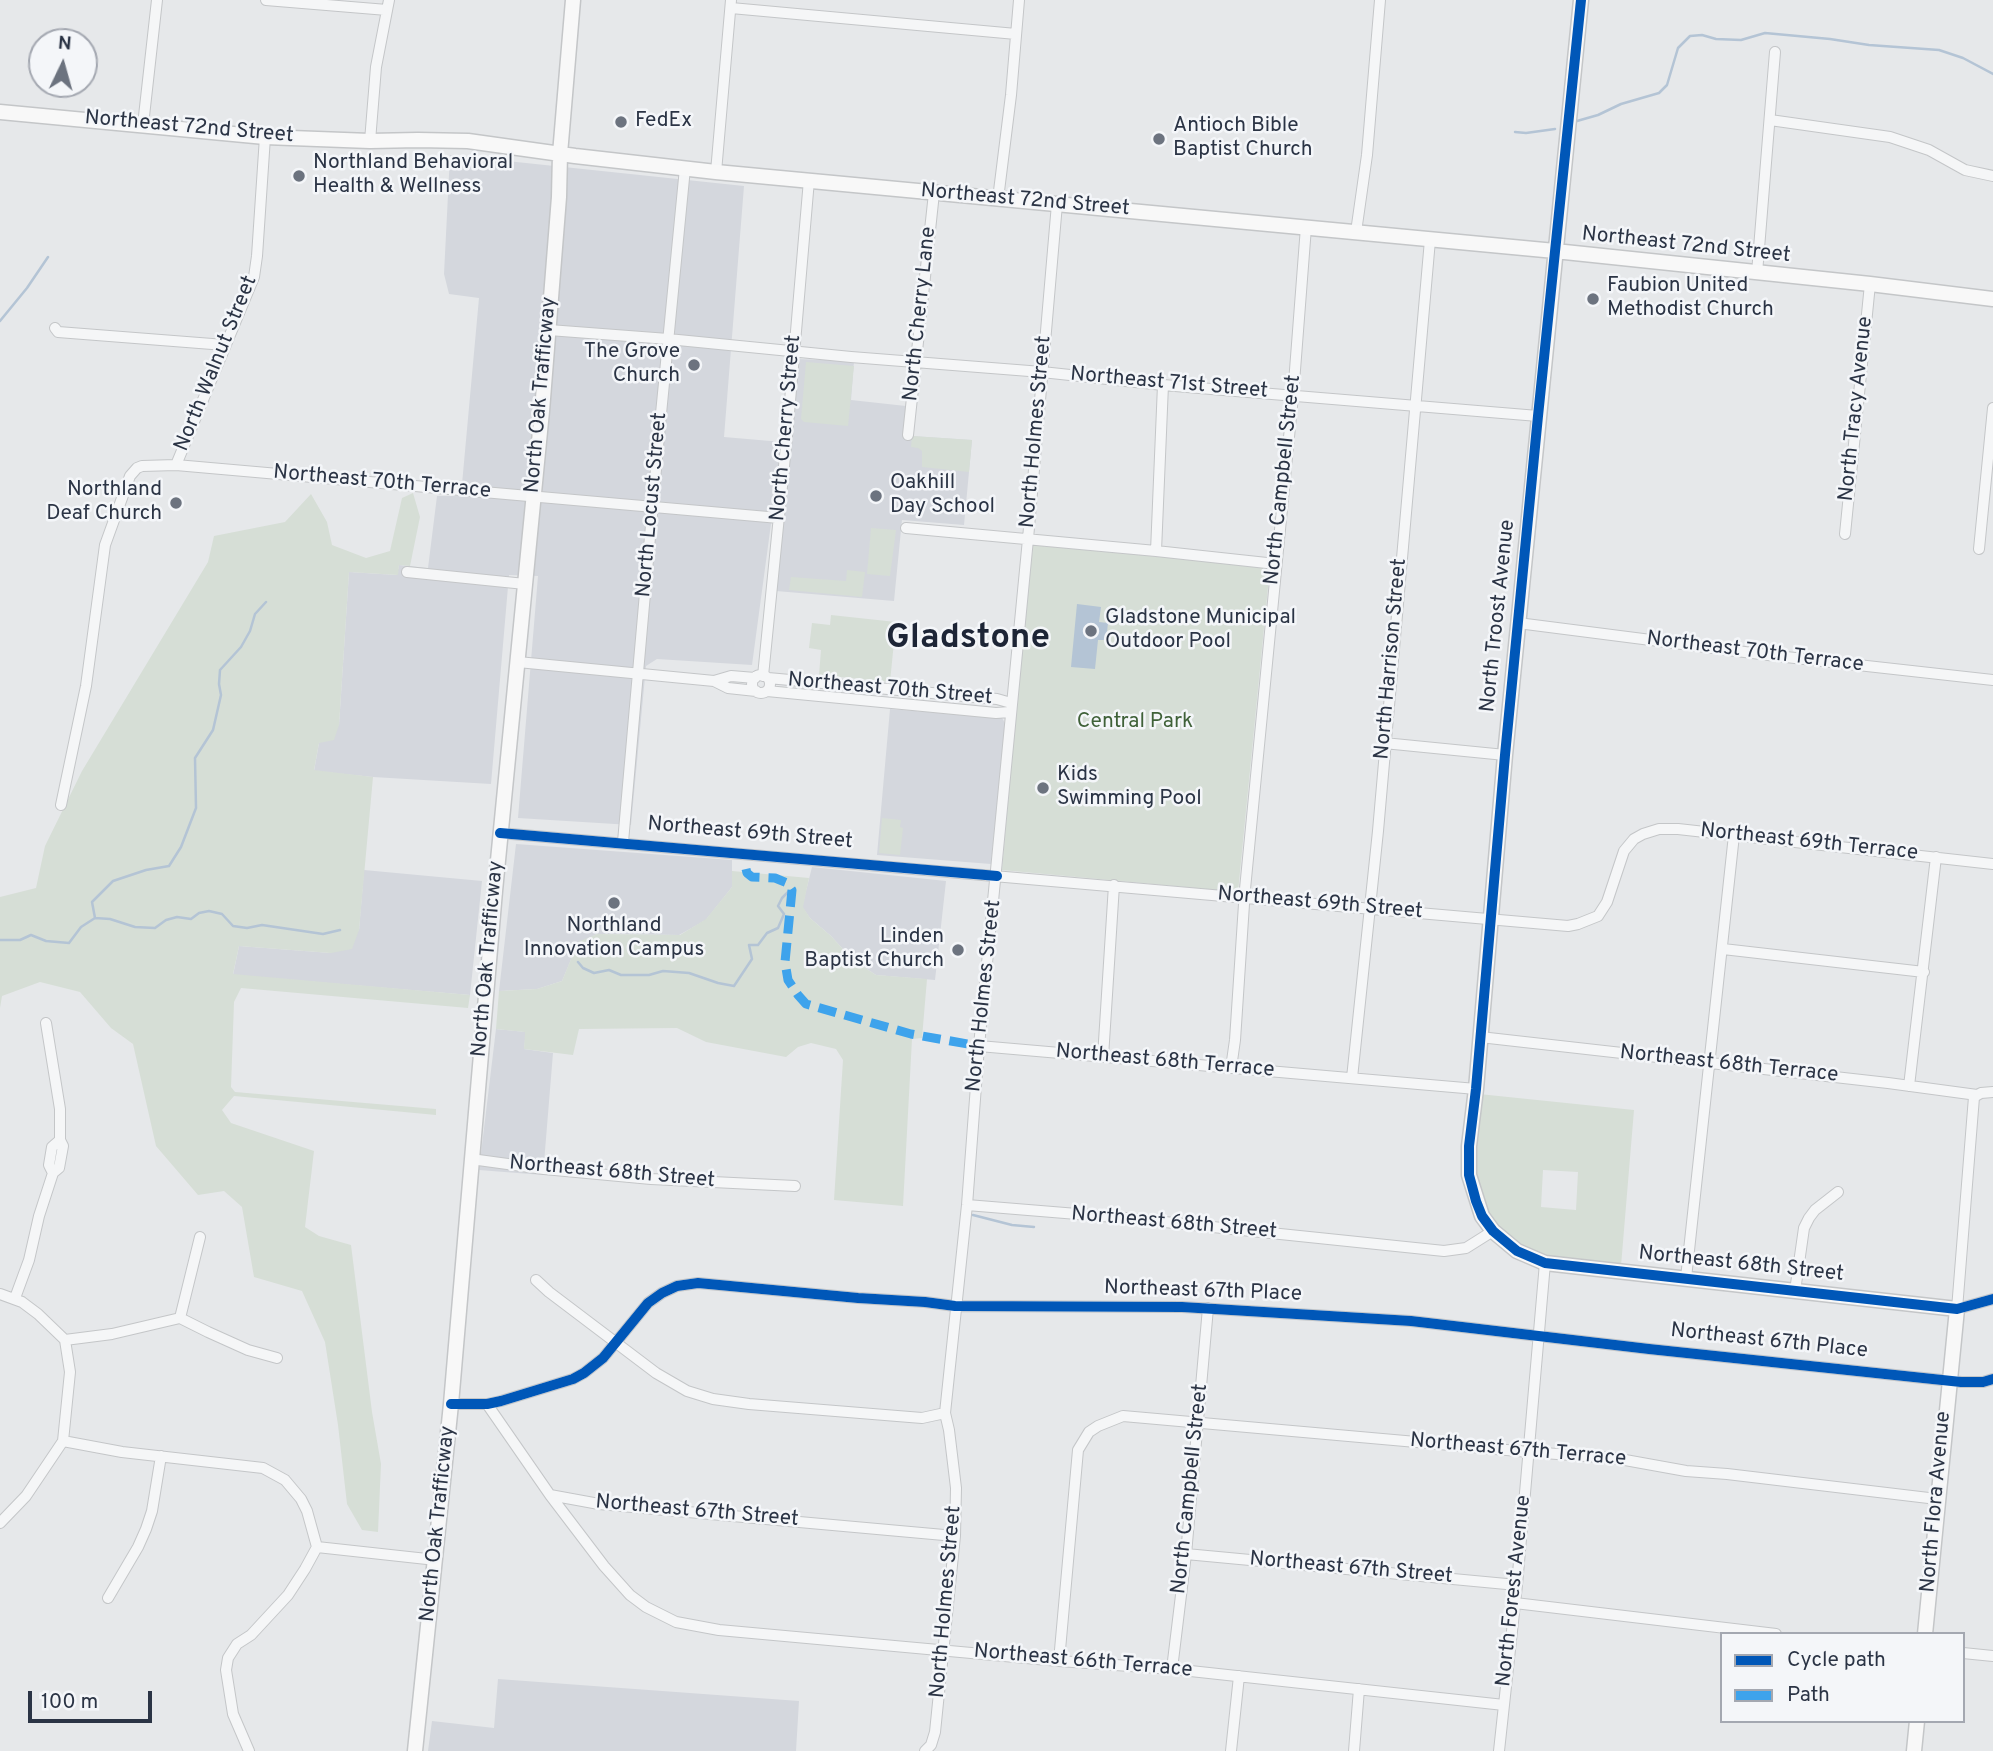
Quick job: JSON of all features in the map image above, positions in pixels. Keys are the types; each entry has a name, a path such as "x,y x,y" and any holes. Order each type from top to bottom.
{"main road":[{"name":"North Oak Trafficway","path":"415,1751 451,1404 500,832 549,330 573,0"},
{"name":"North Troost Avenue","path":"1493,1231 1482,1216 1469,1175 1469,1146 1580,0"},
{"name":"Northeast 72nd Street","path":"0,113 265,136 370,141 468,141 716,172 1555,251 1993,299"},
{"name":"Northeast 68th Street","path":"1493,1231 1517,1251 1545,1263 1956,1308"},
{"name":"North Flora Avenue","path":"1925,1632 1956,1308"},
{"path":"1914,1751 1917,1723"}],"street":[{"path":"143,125 157,0"},
{"path":"267,0 388,5 376,67 370,141"},
{"path":"998,199 1019,0"},
{"path":"1356,232 1367,155 1380,0"},
{"path":"716,172 731,4 1016,34"},
{"path":"1757,273 1775,52"},
{"path":"1770,120 1890,137 1929,150 1965,170 1993,176"},
{"name":"North Walnut Street","path":"176,465 251,287 256,267 265,136"},
{"name":"North Locust Street","path":"623,842 685,168"},
{"name":"North Cherry Street","path":"762,678 809,180"},
{"name":"North Cherry Lane","path":"908,435 934,192"},
{"name":"North Holmes Street","path":"929,1749 935,1732 955,1536 956,1488 945,1413 967,1205 979,1046 997,876 1057,204"},
{"name":"North Campbell Street","path":"1231,1068 1244,898 1293,396 1306,227"},
{"name":"North Harrison Street","path":"1352,1078 1430,240"},
{"name":"North Tracy Avenue","path":"1845,534 1870,284"},
{"path":"55,328 58,332 225,345"},
{"name":"Northeast 71st Street","path":"549,330 1538,416"},
{"path":"1156,551 1163,385"},
{"path":"1979,549 1993,408"},
{"name":"Northeast 70th Terrace","path":"61,805 86,686 104,545 130,476 142,466 176,465 779,518"},
{"path":"906,528 1276,565"},
{"path":"407,572 525,584"},
{"name":"Northeast 70th Terrace","path":"1518,623 1993,680"},
{"name":"Northeast 70th Street","path":"517,662 714,681 728,688 981,712 1011,707"},
{"name":"Northeast 70th Street","path":"714,681 731,676 762,678 997,699 1011,707"},
{"path":"762,678 770,686 762,691 753,686 762,678"},
{"path":"1384,743 1505,755"},
{"name":"Northeast 69th Terrace","path":"1629,844 1643,834 1669,828 1993,864"},
{"name":"Northeast 69th Street","path":"500,832 1568,926 1578,925 1598,916 1606,902 1620,859 1629,844"},
{"path":"1686,1278 1734,835"},
{"path":"1909,1086 1936,857"},
{"path":"1103,1057 1114,885"},
{"path":"1723,948 1924,972"},
{"path":"15,1298 29,1260 53,1173 59,1168 63,1146 60,1140 60,1109 46,1023"},
{"name":"Northeast 68th Terrace","path":"1480,1037 1977,1095"},
{"name":"Northeast 68th Terrace","path":"979,1046 1476,1089"},
{"path":"1977,1095 1993,1092"},
{"name":"North Flora Avenue","path":"1956,1308 1974,1097 1977,1095"},
{"name":"Northeast 68th Street","path":"471,1159 638,1178 795,1186"},
{"path":"1795,1291 1804,1228 1808,1218 1838,1192"},
{"name":"Northeast 68th Street","path":"967,1205 1126,1218 1444,1251 1466,1248 1493,1231"},
{"path":"180,1318 200,1237"},
{"name":"North Forest Avenue","path":"1499,1751 1517,1585 1545,1263"},
{"path":"536,1280 656,1373 687,1391 713,1399 749,1404 922,1418 945,1413"},
{"name":"Northeast 67th Place","path":"451,1404 487,1404 573,1379 603,1358 648,1303 677,1286 698,1283 955,1306 1208,1308 1411,1321 1972,1383 1993,1379"},
{"path":"0,1294 15,1298 38,1314 65,1340 70,1372 63,1440 26,1496 0,1523"},
{"name":"Northeast 68th Street","path":"1956,1308 1993,1299"},
{"name":"North Campbell Street","path":"1172,1669 1186,1554 1208,1308"},
{"path":"65,1340 113,1334 180,1318 248,1350 277,1358"},
{"path":"487,1404 550,1495"},
{"name":"Northeast 67th Terrace","path":"1059,1661 1078,1450 1089,1432 1112,1419 1128,1416 1614,1458 1686,1471 1937,1499"},
{"path":"63,1440 97,1448 263,1468 285,1480 301,1499 317,1547 288,1595 251,1635 237,1644 228,1658 226,1670 233,1714 248,1751"},
{"path":"108,1598 146,1529 161,1456"},
{"name":"Northeast 67th Street","path":"550,1495 599,1504 955,1536"},
{"name":"Northeast 66th Terrace","path":"550,1495 604,1566 630,1595 646,1607 676,1622 719,1630 1172,1669 1504,1705"},
{"path":"317,1547 436,1560"},
{"name":"Northeast 67th Street","path":"1186,1554 1517,1585"},
{"path":"1515,1603 1759,1632"},
{"path":"1965,1653 1993,1656"},
{"path":"1231,1751 1239,1676"},
{"path":"1354,1751 1359,1689"}],"shaded area":[{"path":"450,155 744,186 724,437 782,442 752,665 657,659 646,666 631,825 518,818 538,576 509,575 491,784 314,771 319,743 339,725 349,572 397,575 399,565 428,568 437,496 458,496 462,484 479,298 449,294 444,274"},
{"name":"Oakhill Day School","path":"797,359 854,361 851,400 915,407 912,436 972,440 964,525 902,520 894,601 776,591"},
{"path":"890,709 1002,718 1005,723 991,864 877,855"},
{"name":"Northland Innovation Campus","path":"516,844 732,860 732,887 706,920 679,935 597,934 578,943 562,981 537,989 499,991"},
{"path":"812,867 946,881 935,980 876,975 853,960 802,907"},
{"path":"364,870 482,881 470,995 233,975 239,946 331,953 359,930"},
{"path":"496,1029 526,1032 524,1049 553,1053 543,1175 479,1170"},
{"path":"498,1679 799,1701 796,1751 428,1751 432,1721 494,1728"}],"green space":[{"path":"806,362 854,366 848,426 804,422 801,419"},
{"path":"912,436 972,440 969,472 922,467 922,451 911,447"},
{"path":"413,493 420,517 410,566 399,565 398,575 349,572 339,725 334,740 319,743 314,770 373,777 359,930 352,949 331,953 239,946 233,974 470,995 468,1008 241,988 234,1002 231,1087 235,1092 436,1109 436,1115 234,1096 222,1110 231,1123 314,1151 305,1227 319,1236 351,1245 381,1464 378,1532 362,1530 347,1504 325,1342 302,1291 254,1277 242,1207 224,1191 198,1195 156,1146 133,1044 111,1028 80,992 40,982 2,996 0,1008 0,897 36,888 45,846 82,771 208,562 214,536 285,522 311,494 327,522 332,545 366,558 390,551 402,498"},
{"path":"871,528 896,530 890,576 867,574"},
{"name":"Central Park","path":"1033,545 1270,567 1238,892 1002,870"},
{"path":"847,570 865,572 862,597 789,590 791,577 846,581"},
{"path":"831,615 896,622 890,682 819,675 821,650 809,648 812,623 830,625"},
{"path":"882,818 901,820 900,827 903,828 900,855 879,853"},
{"path":"732,871 809,878 803,907 810,918 853,960 876,975 927,979 922,1038 912,1039 903,1206 834,1200 843,1060 836,1049 811,1043 798,1047 786,1057 706,1042 677,1028 579,1029 573,1055 524,1049 525,1032 496,1029 499,991 537,989 562,981 578,942 597,934 680,935 706,919 732,887"},
{"path":"1479,1094 1634,1110 1621,1266 1540,1256 1520,1245 1497,1226 1482,1202 1475,1179","holes":["1543,1170 1578,1172 1576,1210 1541,1207"]}],"water":[{"name":"Gladstone Municipal Outdoor Pool","path":"1077,604 1101,607 1099,622 1108,623 1106,640 1098,640 1095,669 1071,667"}],"waterway":[{"path":"1577,121 1659,93 1667,85 1678,48 1690,36 1741,40 1765,33 1939,50 1963,58 1993,74"},
{"path":"1515,132 1555,129"},
{"path":"0,321 48,257"},
{"path":"95,918 92,902 113,881 169,866 181,847 196,808 195,758 213,730 221,695 220,670 241,647 255,614 266,602"},
{"path":"578,962 583,968 594,973 609,970 621,975 649,975 663,971 689,973 734,986 752,959 749,945 758,945 767,933 778,928 784,914 778,906 789,891"},
{"path":"0,940 20,940 31,935 46,941 69,943 81,927 95,918 110,919 135,927 155,928 166,920 177,917 191,919 199,913 209,911 222,914 233,926 247,928 262,925 323,934 340,930"},
{"path":"973,1215 1012,1225 1034,1227"}],"marked path":[{"path":"746,869 752,877 775,878 787,883 792,890 785,962 788,980 806,1004 911,1034 979,1046"}],"cycle path":[{"path":"1581,0 1538,416 1469,1146 1469,1175 1476,1201 1482,1216 1493,1231 1517,1251 1545,1263 1957,1309 1993,1299"},
{"path":"500,833 997,876"},
{"path":"451,1404 487,1404 573,1379 603,1358 648,1303 677,1286 698,1283 955,1306 1182,1307 1411,1321 1961,1382 1993,1379"}],"place":[{"name":"FedEx","path":"621,122"},
{"name":"Antioch Bible Baptist Church","path":"1159,139"},
{"name":"Northland Behavioral Health & Wellness","path":"299,176"},
{"name":"Faubion United Methodist Church","path":"1593,299"},
{"name":"The Grove Church","path":"694,365"},
{"name":"Oakhill Day School","path":"876,496"},
{"name":"Northland Deaf Church","path":"176,503"},
{"name":"Gladstone Municipal Outdoor Pool","path":"1091,631"},
{"name":"Kids Swimming Pool","path":"1043,788"},
{"name":"Northland Innovation Campus","path":"614,903"},
{"name":"Linden Baptist Church","path":"958,950"}],"district":[{"name":"Gladstone","path":"968,640"}]}
